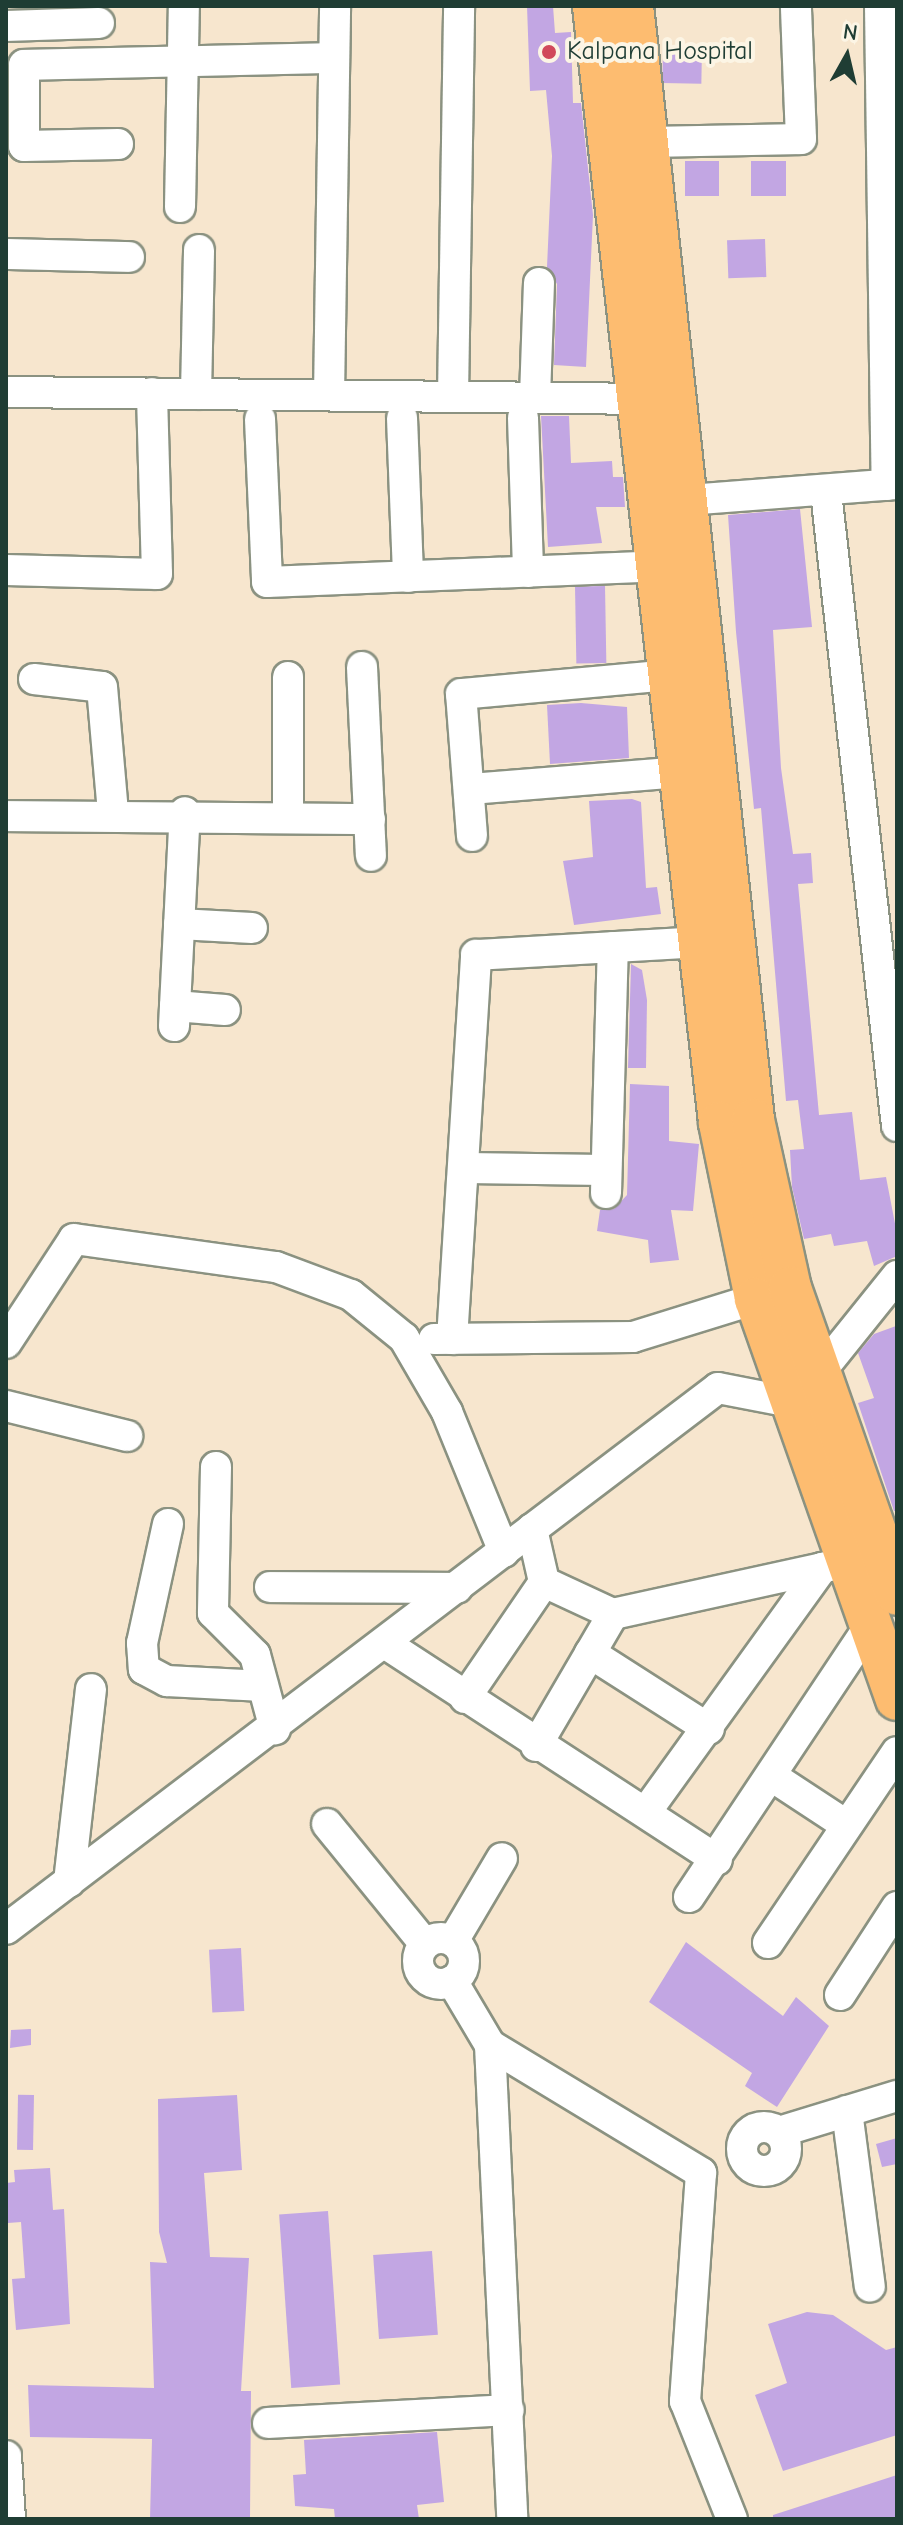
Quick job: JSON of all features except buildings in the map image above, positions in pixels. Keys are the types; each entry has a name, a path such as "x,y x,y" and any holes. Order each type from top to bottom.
{"highway":[{"path":"594,6 658,399 688,500 739,1019 773,1294"},
{"path":"632,6 650,142 658,399 659,566 720,1123 773,1294 884,1609 897,1699"},
{"path":"808,1389 837,1564 884,1609"}],"street":[{"path":"180,207 184,6"},
{"path":"329,395 335,6"},
{"path":"453,396 459,6"},
{"path":"650,142 801,139 796,6"},
{"path":"6,26 99,23"},
{"path":"688,500 892,485 886,25"},
{"path":"118,144 24,146 24,65 334,58"},
{"path":"196,394 199,250"},
{"path":"6,254 129,257"},
{"path":"528,572 529,408 539,283"},
{"path":"6,392 453,396 529,408 658,399"},
{"path":"6,570 157,574 152,393"},
{"path":"402,418 408,577"},
{"path":"260,419 267,582 659,566"},
{"path":"826,492 887,912 897,1126"},
{"path":"362,667 371,856"},
{"path":"472,836 461,694 670,675"},
{"path":"288,677 288,816"},
{"path":"34,679 102,687 113,814"},
{"path":"470,789 680,772"},
{"path":"6,816 185,812 370,819"},
{"path":"185,812 175,1016 225,1010"},
{"path":"179,924 252,928"},
{"path":"452,1339 476,955 700,942"},
{"path":"465,1168 606,1182 613,947"},
{"path":"8,1337 74,1239 276,1267 351,1295 404,1338 447,1412 504,1552"},
{"path":"6,1929 275,1729 718,1388 808,1389 897,1276"},
{"path":"404,1338 633,1337 773,1294"},
{"path":"6,1406 127,1436"},
{"path":"216,1467 213,1613 248,1644 275,1729"},
{"path":"168,1524 142,1643 144,1669 167,1681 263,1686"},
{"path":"465,1698 544,1582 532,1529"},
{"path":"544,1582 613,1614 837,1564"},
{"path":"648,1809 837,1564"},
{"path":"270,1587 457,1588"},
{"path":"689,1897 717,1860 884,1609"},
{"path":"536,1746 613,1614"},
{"path":"386,1644 536,1746 648,1809 717,1860"},
{"path":"590,1653 709,1729"},
{"path":"69,1882 91,1689"},
{"path":"768,1943 897,1752"},
{"path":"773,1777 846,1825"},
{"path":"327,1824 439,1943 464,1961 452,1981 490,2045 512,2519"},
{"path":"439,1943 502,1858"},
{"path":"840,1995 897,1907"},
{"path":"490,2045 701,2173"},
{"path":"701,2173 742,2154 751,2167 773,2169 786,2151 779,2132 897,2096"},
{"path":"847,2111 870,2287"},
{"path":"701,2173 685,2401 732,2519"},
{"path":"268,2423 509,2410"},
{"path":"6,2456 10,2519"}],"place":[{"name":"Kalpana Hospital","path":"549,52"}]}
